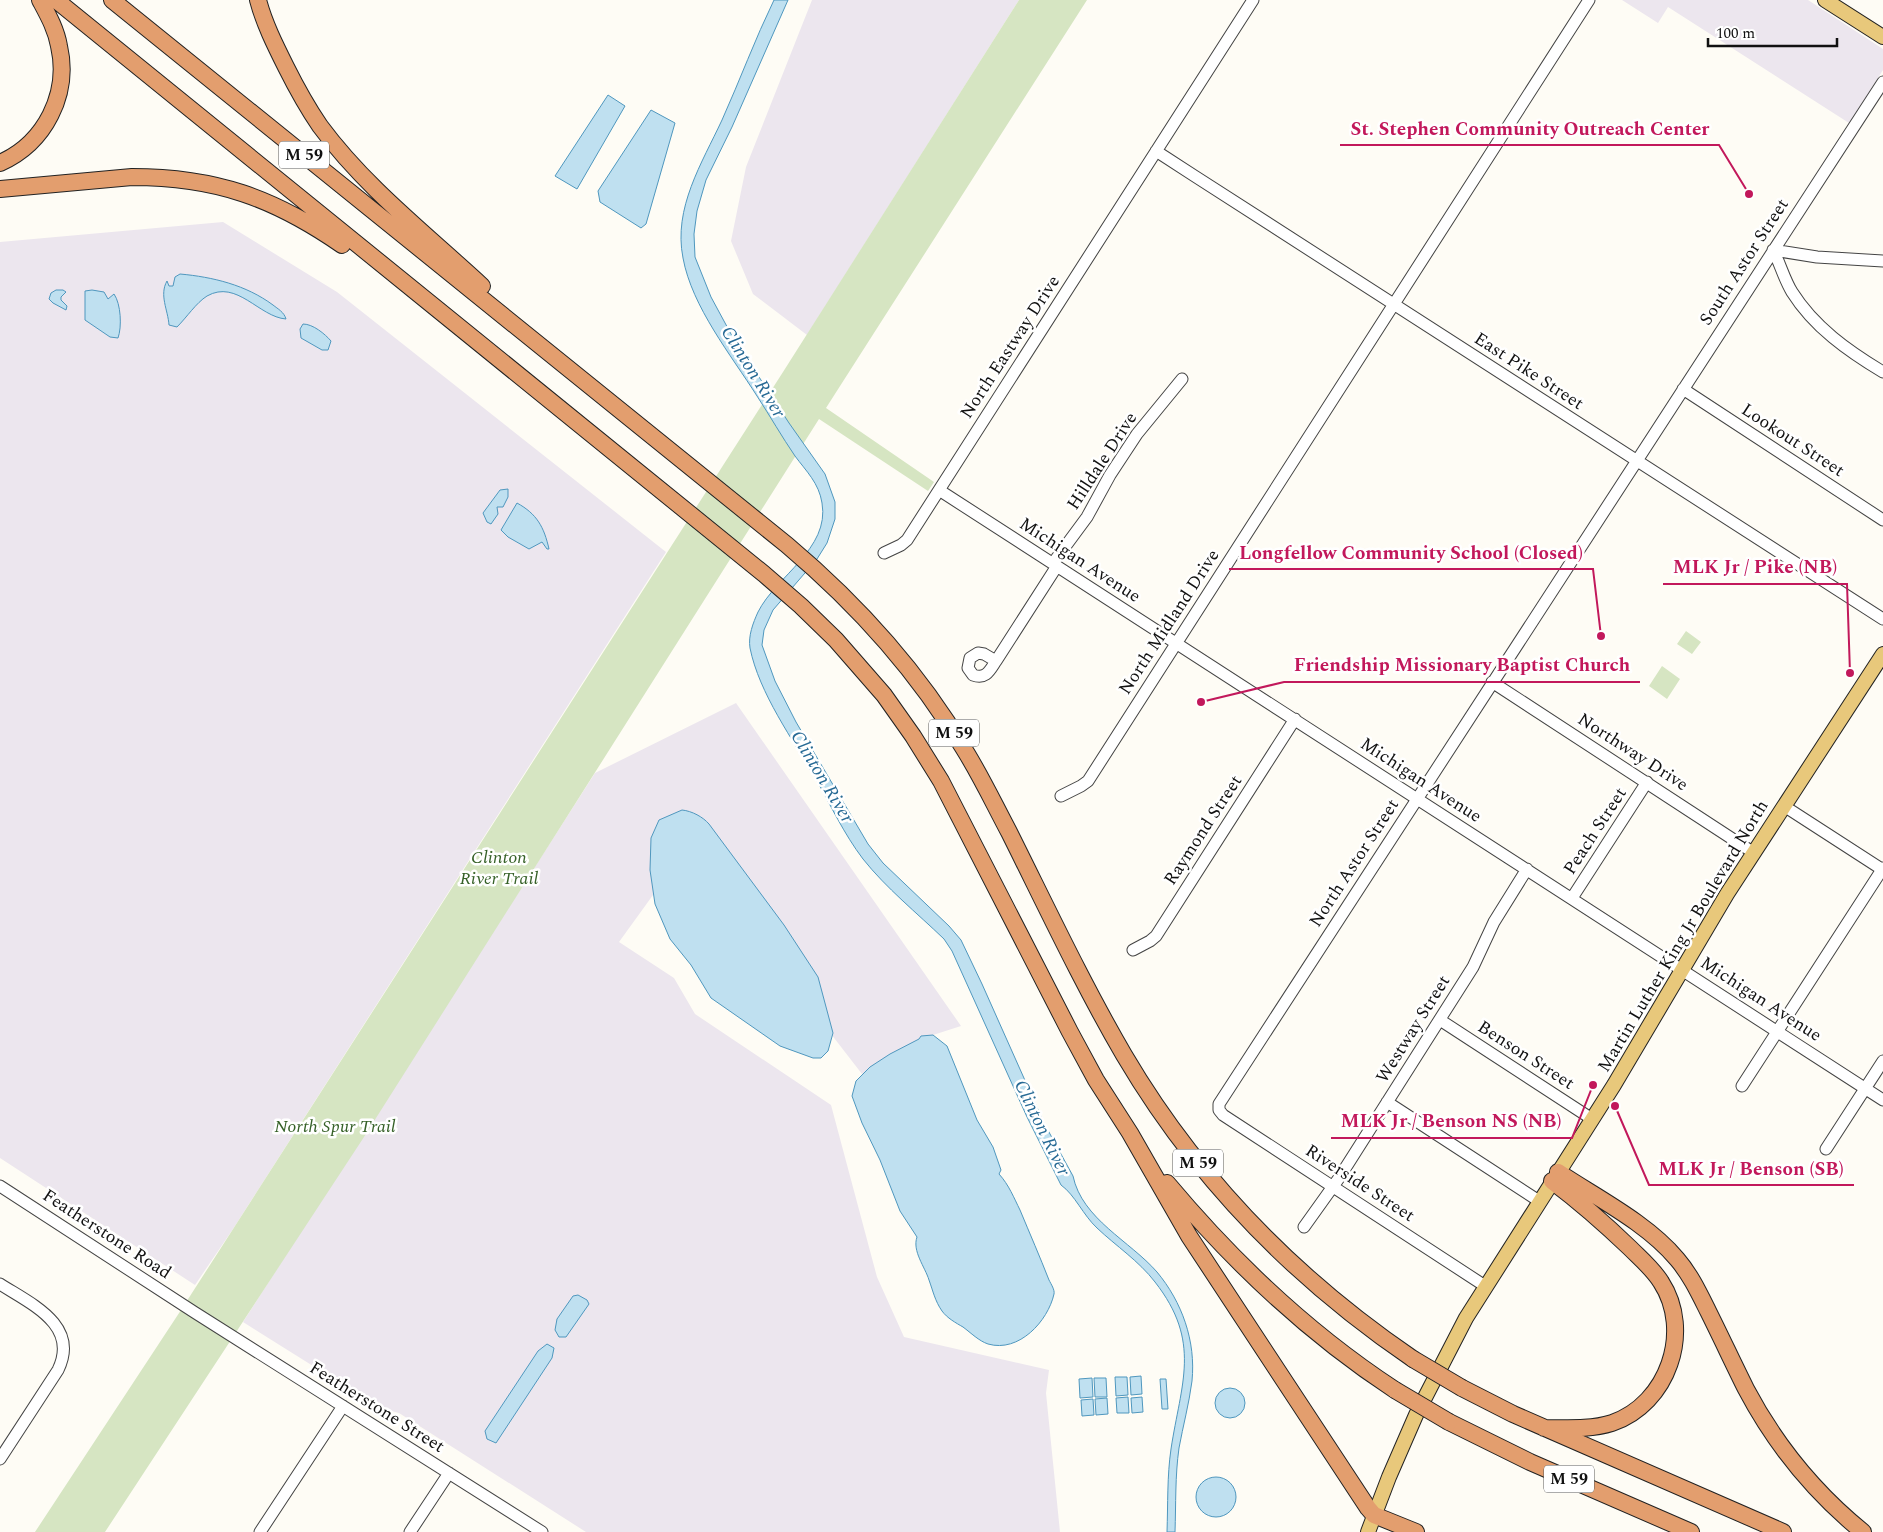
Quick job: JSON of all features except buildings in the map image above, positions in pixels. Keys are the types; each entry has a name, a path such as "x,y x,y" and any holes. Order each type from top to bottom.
{"highway":[{"path":"0,163 24,149 42,131 58,97 62,71 59,45 50,18 40,0"},
{"name":"M 59","path":"56,0 764,574 836,640 869,677 898,714 927,758 971,839 1070,1032 1096,1080 1130,1133 1188,1208 1251,1276 1326,1341 1395,1390 1449,1422 1530,1462 1691,1532"},
{"name":"M 59","path":"112,0 787,545 861,613 906,664 956,735 987,790 1111,1032 1142,1085 1183,1144 1236,1208 1289,1262 1368,1328 1462,1388 1544,1428 1783,1532"},
{"path":"258,0 276,48 320,126 369,183 489,292 495,310"},
{"path":"0,189 132,177 195,181 231,189 266,201 299,217 436,308"},
{"path":"1130,1133 1189,1236 1344,1474 1374,1515 1416,1532"},
{"path":"1544,1428 1599,1426 1622,1419 1638,1408 1655,1392 1664,1376 1671,1360 1676,1334 1670,1301 1661,1281 1653,1270 1555,1176"},
{"path":"1555,1176 1652,1235 1678,1260 1693,1282 1747,1390 1775,1437 1822,1494 1863,1532"}],"main road":[{"path":"1830,1 1883,37"},
{"name":"Martin Luther King Jr Boulevard North","path":"1368,1532 1396,1460 1428,1390 1485,1286 1592,1119 1754,853 1883,654"}],"street":[{"name":"North Eastway Drive","path":"884,553 901,545 906,540 1253,0"},
{"name":"North Midland Drive","path":"1061,796 1081,786 1088,780 1589,0"},
{"name":"South Astor Street","path":"1636,461 1883,82"},
{"name":"East Pike Street","path":"1156,151 1883,619"},
{"path":"1773,250 1817,257 1883,261"},
{"path":"1773,250 1791,290 1816,322 1848,349 1883,372"},
{"name":"Hilldale Drive","path":"996,661 1055,564 1087,517 1136,435 1182,379"},
{"name":"Lookout Street","path":"1683,389 1883,520"},
{"name":"North Astor Street","path":"1218,1108 1225,1093 1636,461"},
{"name":"Michigan Avenue","path":"939,490 1883,1100"},
{"name":"Northway Drive","path":"1492,682 1754,853"},
{"name":"Raymond Street","path":"1132,950 1156,936 1295,720"},
{"name":"Peach Street","path":"1572,898 1647,782"},
{"path":"1742,1086 1883,869 1784,806"},
{"name":"Westway Street","path":"1304,1227 1440,1020 1476,962 1494,922 1527,869"},
{"name":"Benson Street","path":"1440,1020 1592,1119"},
{"path":"1826,1149 1883,1061"},
{"path":"1387,1102 1539,1201"},
{"name":"Riverside Street","path":"1218,1108 1221,1114 1485,1286"},
{"name":"Featherstone Road","path":"0,1186 194,1312"},
{"path":"0,1284 50,1317 58,1327 62,1339 63,1354 58,1370 0,1459"},
{"name":"Featherstone Street","path":"194,1312 542,1532"},
{"path":"260,1532 343,1406"},
{"path":"410,1532 449,1473"}],"shaded area":[{"path":"812,0 1019,0 807,335 753,294 731,241 746,167"},
{"path":"1622,0 1808,0 1883,49 1883,70 1849,123 1668,7 1658,23"},
{"path":"223,222 337,292 666,552 233,1229 195,1285 0,1158 0,242"},
{"path":"736,703 961,1026 933,1035 862,1074 687,848 619,942 674,978 695,1014 831,1105 877,1277 904,1337 1049,1370 1046,1393 1060,1532 586,1532 399,1413 380,1408 243,1322 595,773"}],"green space":[{"path":"1019,0 1087,0 826,408 934,482 928,491 819,419 364,1137 105,1532 35,1532 183,1307 783,372"},
{"path":"1686,631 1701,642 1692,654 1677,644"},
{"path":"1662,666 1680,679 1667,699 1649,686"}],"water":[{"name":"Clinton River","path":"774,0 788,0 732,127 706,180 697,211 694,234 695,257 711,297 731,334 825,474 835,502 835,519 827,543 817,559 773,610 764,630 762,645 775,681 796,722 868,844 883,863 949,926 961,940 1044,1123 1073,1176 1078,1191 1086,1205 1096,1217 1157,1272 1174,1296 1189,1337 1193,1366 1191,1390 1179,1448 1175,1532 1167,1532 1168,1480 1171,1449 1183,1383 1184,1363 1179,1324 1170,1304 1149,1274 1097,1228 1071,1194 1061,1185 1027,1117 952,951 944,939 882,880 856,849 787,732 769,699 754,665 750,648 750,634 758,612 766,599 810,548 818,534 822,519 822,503 815,483 790,449 704,312 688,276 683,258 681,239 682,221 691,186"},
{"path":"608,95 625,106 577,189 555,176"},
{"path":"651,110 675,123 646,224 641,228 600,202 598,191"},
{"path":"180,274 205,277 229,283 252,292 273,305 286,319 266,312 238,295 218,292 203,299 177,327 169,325 164,297 165,286 167,281 169,286 173,286 175,277"},
{"path":"56,290 66,292 61,297 61,300 67,306 66,310 49,299 51,293"},
{"path":"85,291 104,292 108,299 114,294 120,316 118,338 110,337 85,320"},
{"path":"303,324 315,328 331,341 328,350 322,350 301,338 300,329"},
{"path":"508,489 508,497 503,507 497,507 498,514 491,524 487,522 483,513 500,490"},
{"path":"517,503 530,512 539,522 549,549 542,542 529,549 508,537 501,530"},
{"path":"682,810 697,815 709,824 784,925 818,977 833,1033 828,1051 821,1058 813,1058 780,1046 711,998 691,965 670,939 655,904 650,870 651,838 659,820"},
{"path":"933,1035 947,1046 977,1120 993,1147 1001,1170 999,1174 1020,1210 1054,1291 1051,1304 1039,1324 1021,1339 1011,1344 999,1346 985,1343 944,1314 934,1296 916,1248 917,1237 900,1211 852,1096 856,1081 870,1067 919,1039 921,1036"},
{"path":"578,1295 587,1300 589,1304 566,1337 559,1337 555,1330 557,1319 573,1296"},
{"path":"547,1344 554,1348 552,1358 496,1443 487,1439 485,1431 538,1351"},
{"path":"1141,1376 1142,1394 1131,1395 1130,1377"},
{"path":"1115,1377 1127,1377 1128,1395 1116,1396"},
{"path":"1092,1378 1093,1397 1080,1398 1079,1379"},
{"path":"1094,1378 1106,1378 1107,1397 1095,1397"},
{"path":"1160,1379 1166,1379 1168,1409 1162,1409"},
{"path":"1230,1388 1241,1392 1245,1403 1241,1414 1230,1418 1219,1414 1215,1403 1219,1392"},
{"path":"1128,1397 1129,1413 1117,1413 1116,1398"},
{"path":"1142,1397 1143,1412 1132,1413 1131,1398"},
{"path":"1107,1398 1108,1414 1096,1415 1095,1399"},
{"path":"1093,1399 1094,1415 1082,1416 1081,1400"},
{"path":"1220,1477 1227,1480 1233,1486 1236,1497 1235,1505 1227,1514 1220,1517 1212,1517 1205,1514 1197,1505 1196,1493 1199,1486 1208,1478"}],"place":[{"name":"St. Stephen Community Outreach Center","path":"1749,194"},
{"name":"Longfellow Community School (Closed)","path":"1601,636"},
{"name":"MLK Jr / Pike (NB)","path":"1850,673"},
{"name":"Friendship Missionary Baptist Church","path":"1201,702"},
{"name":"MLK Jr / Benson NS (NB)","path":"1593,1085"},
{"name":"MLK Jr / Benson (SB)","path":"1615,1106"}],"park label":[{"name":"Clinton River Trail","path":"499,868"},
{"name":"North Spur Trail","path":"335,1126"}]}
